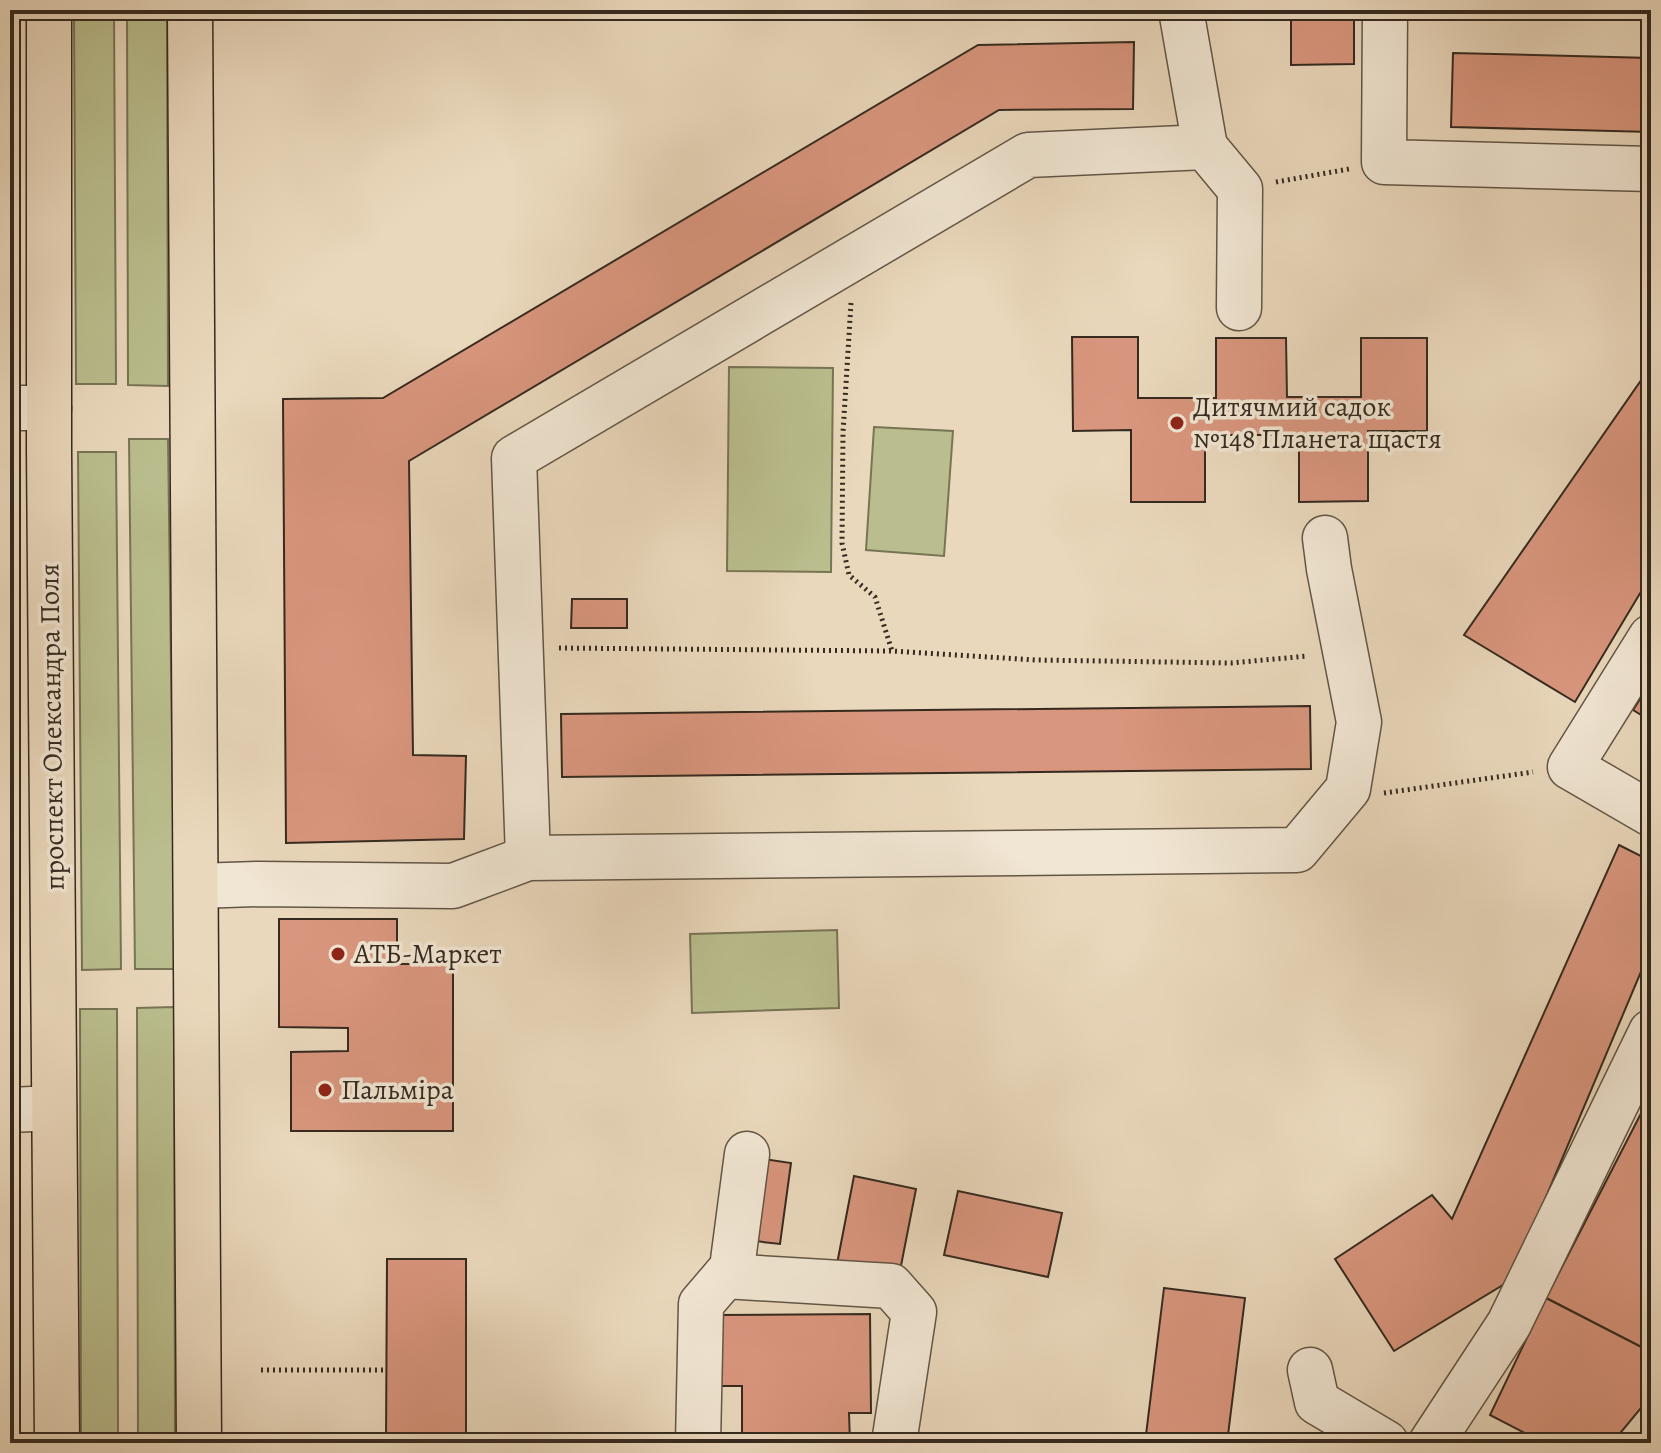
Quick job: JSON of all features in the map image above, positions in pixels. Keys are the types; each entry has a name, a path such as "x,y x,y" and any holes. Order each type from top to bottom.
{"main road":[{"name":"проспект Олександра Поля","path":"49,10 30,408 54,1108 57,1443"},
{"path":"190,10 199,1443"}],"street":[{"path":"1181,10 1205,147 1240,189 1239,308"},
{"path":"1385,10 1384,162 1651,169"},
{"path":"528,858 514,458 1028,155 1205,147"},
{"path":"197,886 453,886 528,858 1297,850 1348,789 1359,722 1325,538"},
{"path":"1651,637 1570,767 1651,814"},
{"path":"1431,1443 1509,1324 1651,1032"},
{"path":"10,1110 54,1108"},
{"path":"698,1443 701,1304 732,1268 747,1154"},
{"path":"725,1276 891,1286 914,1312 894,1443"},
{"path":"1310,1370 1317,1402 1386,1443"}],"path":[{"path":"1240,189 1384,162"},
{"path":"853,258 843,432 842,543 849,575 875,597 892,651"},
{"path":"521,647 892,651 1036,660 1231,663 1345,653"},
{"path":"1372,794 1570,767"},
{"path":"261,1370 386,1370"}],"green space":[{"path":"74,10 114,10 116,384 76,384"},
{"path":"127,10 167,10 168,386 128,385"},
{"path":"729,367 833,368 831,572 727,571"},
{"path":"874,427 953,431 944,556 866,550"},
{"path":"129,439 168,439 175,969 135,969"},
{"path":"78,452 116,452 121,969 82,970"},
{"path":"837,930 839,1008 692,1013 690,934"},
{"path":"174,1007 175,1443 138,1443 137,1008"},
{"path":"80,1009 117,1009 118,1443 81,1443"}],"building":[{"path":"693,10 756,10 756,19 693,19"},
{"path":"1291,10 1354,10 1354,64 1291,65"},
{"path":"1134,42 1133,109 999,110 409,461 413,755 466,756 464,839 286,843 283,399 383,398 978,45"},
{"path":"1453,53 1651,58 1651,132 1451,127"},
{"path":"1072,337 1138,337 1138,398 1216,398 1216,338 1286,338 1287,397 1361,397 1361,338 1427,338 1427,431 1368,431 1368,501 1299,502 1299,435 1205,435 1205,502 1131,502 1131,430 1073,431"},
{"path":"1651,366 1651,575 1575,702 1464,635"},
{"path":"572,599 627,599 627,628 571,628"},
{"path":"1651,682 1651,721 1633,710"},
{"path":"1310,706 1311,769 562,777 561,714"},
{"path":"1619,845 1651,861 1651,948 1511,1280 1394,1351 1335,1259 1432,1195 1452,1219"},
{"path":"279,919 397,919 397,964 453,964 453,1131 291,1131 291,1052 348,1051 348,1028 279,1027"},
{"path":"1651,1094 1651,1352 1546,1298"},
{"path":"757,1158 791,1163 780,1244 746,1240"},
{"path":"854,1176 916,1189 899,1276 837,1264"},
{"path":"958,1191 1062,1213 1048,1277 944,1255"},
{"path":"387,1259 466,1259 466,1443 386,1443"},
{"path":"1164,1288 1245,1298 1227,1443 1145,1443"},
{"path":"1546,1298 1651,1352 1651,1396 1612,1443 1544,1443 1490,1415"},
{"path":"870,1314 871,1413 849,1413 850,1443 742,1443 742,1386 716,1386 716,1315"}],"place":[{"name":"Дитячмий садок №148 Планета щастя","path":"1177,423"},
{"name":"АТБ-Маркет","path":"338,954"},
{"name":"Пальміра","path":"325,1090"}]}
